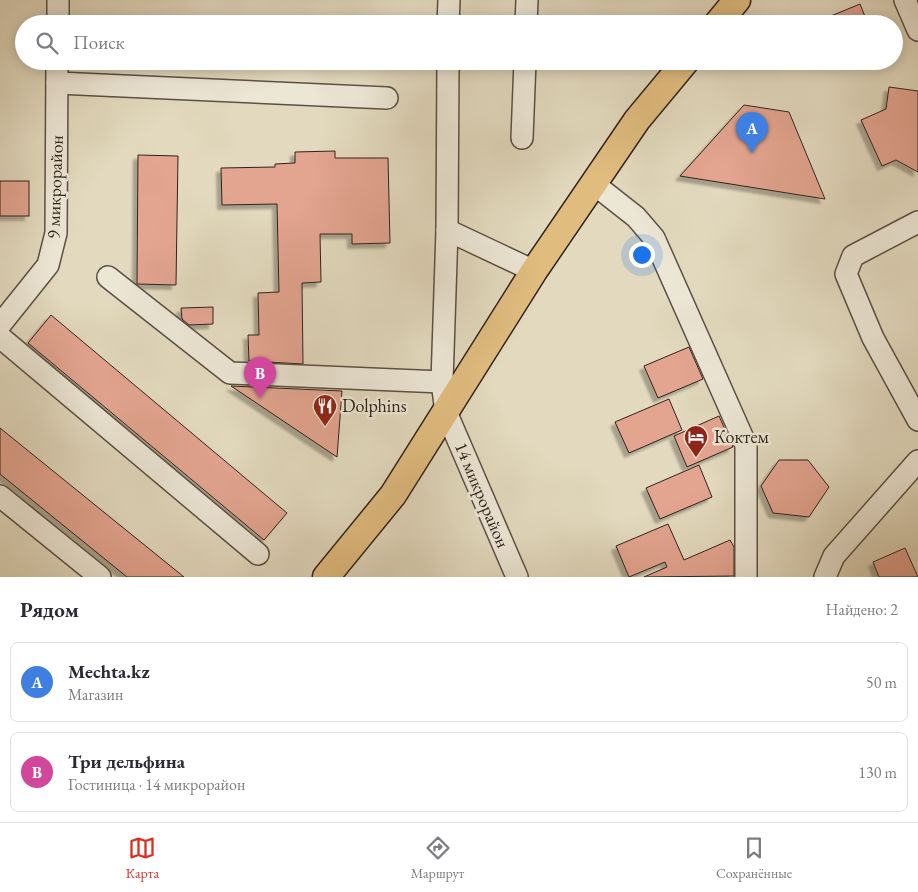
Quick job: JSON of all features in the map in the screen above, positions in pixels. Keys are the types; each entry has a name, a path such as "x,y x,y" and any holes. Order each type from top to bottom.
{"main road":[{"path":"724,15 737,0"},
{"path":"326,577 393,494 534,271 637,120 679,70"}],"street":[{"path":"58,0 58,15"},
{"path":"448,15 449,0"},
{"path":"526,15 527,0"},
{"path":"906,0 918,30"},
{"name":"9 микрорайон","path":"0,324 48,265 56,233 57,70"},
{"name":"14 микрорайон","path":"448,70 447,230 442,382 446,412 517,577"},
{"path":"522,138 524,70"},
{"path":"57,82 387,98"},
{"path":"594,184 636,217 654,238 746,445 746,577"},
{"path":"918,222 853,256 846,274 873,338 918,420"},
{"path":"447,230 534,271"},
{"path":"108,277 230,374 442,382"},
{"path":"0,337 258,554"},
{"path":"825,577 834,556 918,461"},
{"path":"0,496 100,577"}],"building":[{"path":"860,4 864,15 833,15"},
{"path":"889,87 918,91 918,172 896,160 882,166 861,120 886,109"},
{"path":"744,105 789,112 825,199 680,176"},
{"path":"335,151 335,158 388,158 390,243 352,244 352,234 320,234 321,282 302,283 303,364 249,361 248,335 259,335 258,293 279,292 277,204 222,205 221,168 275,167 275,164 295,163 295,152"},
{"path":"138,155 178,156 176,285 137,284"},
{"path":"0,181 29,181 29,216 0,216"},
{"path":"213,307 213,324 189,325 182,319 181,308"},
{"path":"51,315 287,513 264,540 28,343"},
{"path":"689,347 703,379 658,398 644,366"},
{"path":"231,386 342,391 337,457"},
{"path":"669,399 682,430 629,453 615,422"},
{"path":"719,416 733,447 687,467 674,436"},
{"path":"0,428 184,577 127,577 0,474"},
{"path":"779,460 808,460 829,487 809,517 773,513 761,486"},
{"path":"699,465 712,497 660,519 646,488"},
{"path":"668,524 684,560 730,540 734,547 734,576 644,577 667,567 665,562 629,577 616,546"},
{"path":"905,548 918,577 879,577 873,562"}],"place":[{"name":"Mechta.kz","path":"752,153"},
{"name":"Три дельфина","path":"260,398"},
{"name":"Dolphins","path":"325,427"},
{"name":"Коктем","path":"696,458"}]}
